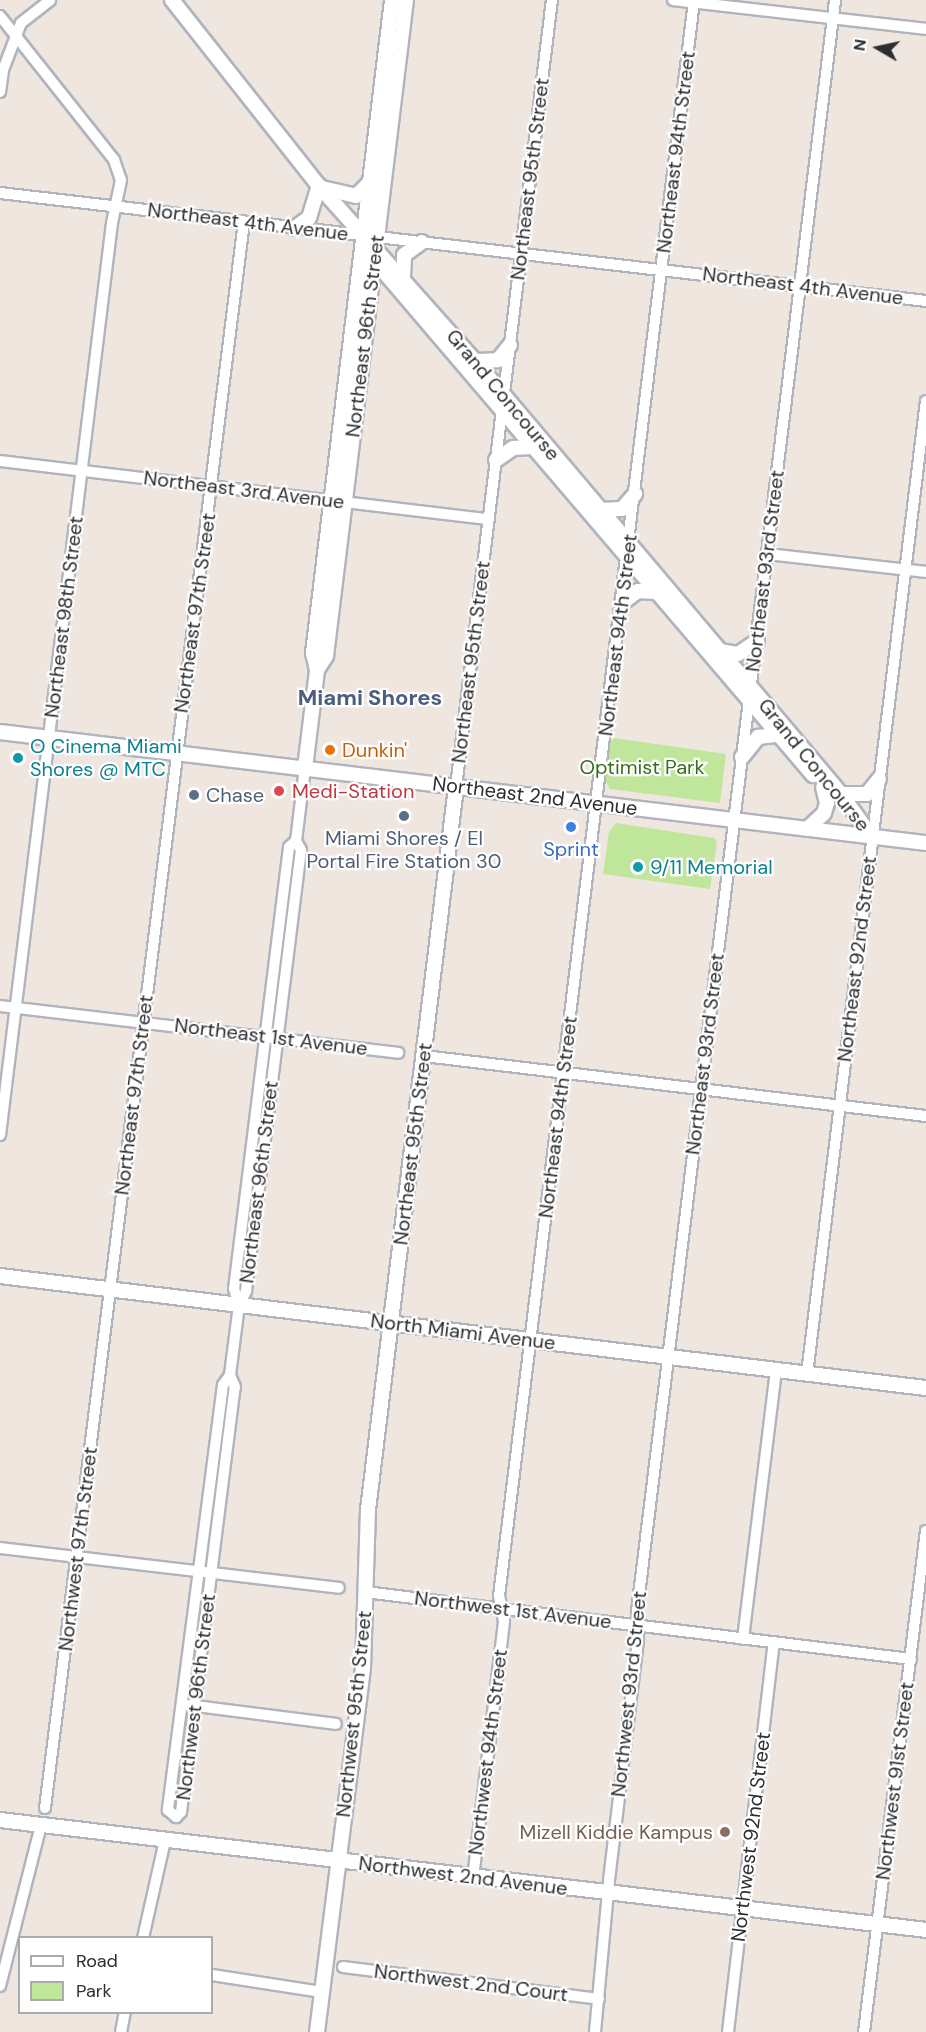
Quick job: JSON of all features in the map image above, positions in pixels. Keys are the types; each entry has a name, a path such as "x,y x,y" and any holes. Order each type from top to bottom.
{"street":[{"path":"0,92 14,36 21,22 50,0"},
{"name":"Grand Concourse","path":"172,0 319,186 372,240 720,651 778,735 852,820 872,837"},
{"name":"Northeast 96th Street","path":"338,501 374,260 371,180 392,0"},
{"name":"Northeast 96th Street","path":"239,1305 246,1291 301,850 296,841 317,670 326,656 338,501 406,0"},
{"name":"Northeast 95th Street","path":"390,1323 552,0"},
{"path":"673,0 926,29"},
{"name":"Northeast 93rd Street","path":"669,1357 835,0"},
{"name":"Northeast 94th Street","path":"531,1340 694,1"},
{"name":"Northeast 98th Street","path":"0,16 114,160 121,180 115,207 0,1135"},
{"path":"295,228 314,209 319,186 356,195 367,189 371,180"},
{"name":"Northeast 4th Avenue","path":"0,193 295,228 372,240 422,242 926,301"},
{"name":"Northeast 97th Street","path":"111,1290 142,1021 244,222"},
{"path":"403,277 404,255 422,242"},
{"name":"Grand Concourse","path":"374,260 627,559 841,794 872,837"},
{"path":"369,302 384,291 402,293"},
{"path":"475,361 498,360 510,345"},
{"name":"Northeast 92nd Street","path":"807,1374 926,401"},
{"path":"496,460 513,448 531,447"},
{"name":"Northeast 3rd Avenue","path":"0,461 489,519"},
{"path":"601,510 622,509 635,494"},
{"path":"768,554 926,572"},
{"path":"622,603 638,591 656,592"},
{"path":"720,651 738,654 757,641"},
{"name":"Northeast 2nd Avenue","path":"0,732 926,843"},
{"path":"742,757 758,737 778,735"},
{"path":"841,794 867,794 879,779"},
{"path":"807,829 826,808 823,787"},
{"name":"Northeast 96th Street","path":"239,1305 234,1289 289,847 296,841"},
{"name":"Northeast 1st Avenue","path":"0,1006 398,1053"},
{"path":"424,1056 926,1116"},
{"name":"North Miami Avenue","path":"0,1276 926,1388"},
{"name":"Northwest 97th Street","path":"45,1808 111,1290"},
{"name":"Northwest 96th Street","path":"231,1375 223,1384 168,1810 176,1817 181,1812 235,1387 231,1375 239,1305"},
{"name":"Northwest 95th Street","path":"317,2032 363,1668 366,1525 390,1323"},
{"name":"Northwest 94th Street","path":"473,1878 504,1621 500,1596 531,1340"},
{"name":"Northwest 93rd Street","path":"595,2032 608,1894 669,1357"},
{"path":"743,1639 776,1370"},
{"name":"Northwest 91st Street","path":"864,2032 924,1570 926,1531"},
{"path":"0,1548 339,1588"},
{"name":"Northwest 1st Avenue","path":"365,1592 911,1659"},
{"name":"Northwest 92nd Street","path":"728,2032 774,1642"},
{"path":"182,1704 336,1724"},
{"name":"Northwest 2nd Avenue","path":"0,1820 741,1910 926,1929"},
{"path":"0,1986 41,1825"},
{"path":"143,1936 165,1840"},
{"name":"Northwest 2nd Court","path":"343,1967 599,1999"},
{"path":"213,1975 322,1992"},
{"path":"121,2032 126,2014"}],"green space":[{"name":"Optimist Park","path":"614,738 726,754 720,803 610,789 605,780 610,743"},
{"path":"616,823 714,838 717,842 710,889 603,874 609,832"}],"place":[{"name":"Dunkin'","path":"330,750"},
{"name":"O Cinema Miami Shores @ MTC","path":"18,758"},
{"name":"Medi-Station","path":"279,791"},
{"name":"Chase","path":"194,795"},
{"name":"Miami Shores / El Portal Fire Station 30","path":"404,816"},
{"name":"Sprint","path":"571,827"},
{"name":"9/11 Memorial","path":"638,867"},
{"name":"Mizell Kiddie Kampus","path":"725,1832"}],"district":[{"name":"Miami Shores","path":"370,698"}]}
